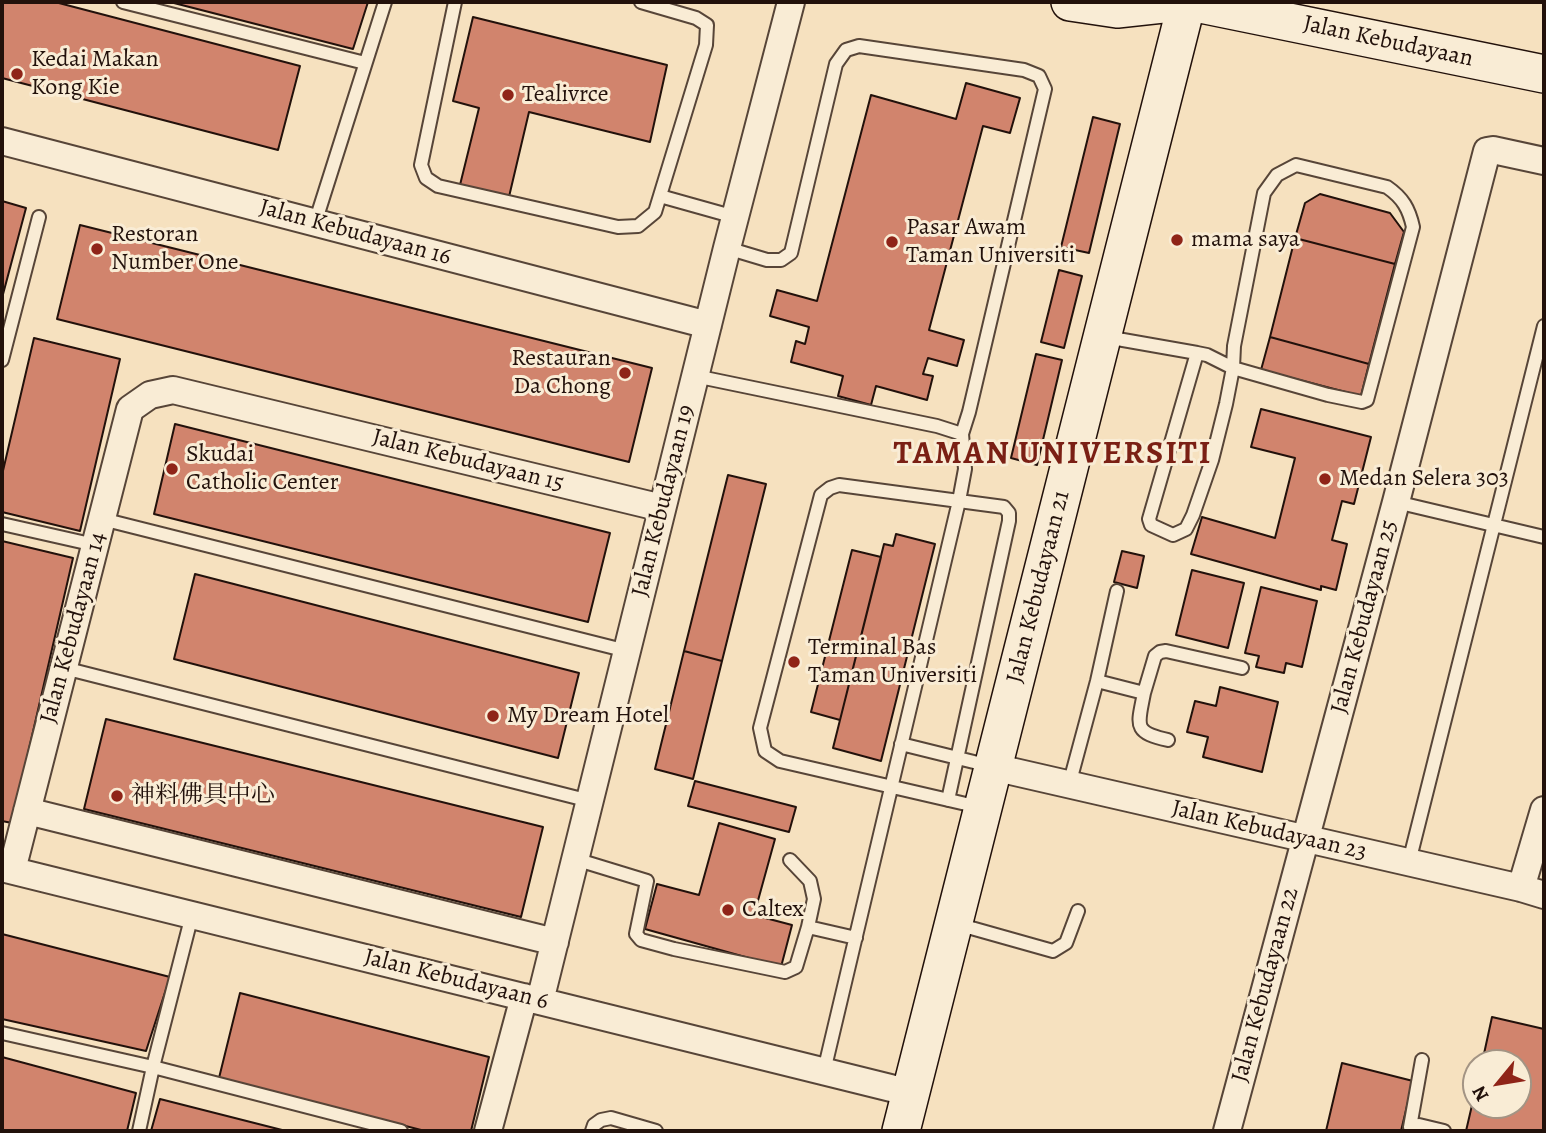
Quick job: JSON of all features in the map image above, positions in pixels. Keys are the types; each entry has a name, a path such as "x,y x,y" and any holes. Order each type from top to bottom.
{"street":[{"name":"Jalan Kebudayaan 19","path":"488,1131 532,999 555,942 727,248 791,2"},
{"path":"1070,2 1117,9 1181,2"},
{"name":"Jalan Kebudayaan","path":"1189,2 1544,74"},
{"name":"Jalan Kebudayaan 21","path":"901,1131 1189,2"},
{"name":"Jalan Kebudayaan 16","path":"2,141 708,325"},
{"name":"Jalan Kebudayaan 25","path":"1305,839 1487,151 1544,161"},
{"name":"Jalan Kebudayaan 15","path":"150,394 173,390 662,508"},
{"name":"Jalan Kebudayaan 14","path":"7,869 27,811 130,409 150,394"},
{"name":"Jalan Kebudayaan 23","path":"993,767 1533,891"},
{"path":"1533,891 1544,810"},
{"path":"27,811 555,942"},
{"name":"Jalan Kebudayaan 22","path":"1227,1131 1305,839"},
{"name":"Jalan Kebudayaan 6","path":"7,869 911,1093"}],"lane":[{"path":"123,2 365,63"},
{"path":"315,223 385,2"},
{"path":"455,2 421,165 426,178 438,186 618,227 638,226 655,212 706,45 707,24 696,18 641,2"},
{"path":"727,248 767,260 781,260 791,253 836,64 846,50 859,46 1024,70 1039,76 1045,89 962,434 965,469 959,501 824,1071"},
{"path":"1102,336 1197,353 1207,355 1233,368 1328,395 1362,402 1367,400 1413,227 1406,204 1387,187 1296,165 1276,175 1264,193 1234,346 1233,368 1226,404 1212,460 1186,529 1172,535 1151,525 1149,519 1197,353"},
{"path":"660,196 735,218"},
{"path":"2,360 39,217"},
{"path":"1409,862 1544,326"},
{"path":"695,376 937,426 962,434"},
{"path":"948,800 1009,513 1004,507 839,485 830,488 821,495 760,728 765,751 780,761 891,787 983,808"},
{"path":"1396,502 1544,537"},
{"path":"102,519 626,651"},
{"path":"2,524 95,545"},
{"path":"1069,785 1118,591"},
{"path":"1168,740 1151,736 1142,730 1139,723 1144,693 1155,656 1166,651 1242,668"},
{"path":"64,668 590,801"},
{"path":"1097,681 1144,693"},
{"path":"901,744 993,767"},
{"path":"575,859 647,881 636,933 640,940 785,972 796,967 814,899 810,881 790,860"},
{"path":"954,923 1053,951 1066,943 1078,911"},
{"path":"139,1131 192,915"},
{"path":"808,927 856,938"},
{"path":"2,1033 153,1067 401,1131"},
{"path":"1407,1129 1422,1060"},
{"path":"592,1131 594,1125 601,1120 611,1118 656,1131"},
{"path":"1407,1129 1419,1125 1444,1131"}],"building":[{"path":"2,2 55,2 300,66 278,150 2,78"},
{"path":"170,2 368,2 353,49"},
{"path":"473,17 667,65 650,142 529,112 508,201 459,189 479,108 453,101"},
{"path":"966,83 1020,98 1010,133 983,126 929,330 964,340 957,366 928,358 923,374 933,376 927,400 876,386 871,405 838,396 843,376 791,362 796,341 805,344 809,327 770,316 777,290 817,301 871,95 956,119"},
{"path":"1093,117 1120,124 1089,253 1061,247"},
{"path":"1320,194 1390,213 1404,232 1395,264 1295,238 1305,203"},
{"path":"2,201 26,208 2,298"},
{"path":"80,225 652,368 629,462 57,319"},
{"path":"1295,238 1395,264 1369,364 1270,337"},
{"path":"1059,270 1082,276 1064,348 1041,342"},
{"path":"1270,337 1369,364 1361,396 1261,370"},
{"path":"34,338 120,359 80,531 2,512 2,475"},
{"path":"1036,354 1062,360 1037,465 1011,458"},
{"name":"Medan Selera 303","path":"1261,409 1371,437 1354,504 1342,501 1332,540 1347,544 1336,590 1321,586 1321,590 1191,554 1202,517 1275,538 1295,458 1251,447"},
{"path":"175,424 610,533 588,622 154,514"},
{"path":"728,475 766,484 722,661 684,651"},
{"path":"896,534 935,544 881,761 833,748 884,544 893,546"},
{"path":"2,541 73,558 12,823 2,821"},
{"path":"852,550 881,557 840,720 811,712"},
{"path":"1122,551 1144,556 1137,588 1114,582"},
{"path":"1192,570 1244,583 1228,648 1176,635"},
{"path":"195,574 579,673 558,758 174,659"},
{"path":"1261,587 1317,601 1302,667 1286,663 1284,673 1256,667 1259,656 1245,653"},
{"path":"684,651 722,661 693,779 655,769"},
{"path":"1220,687 1278,702 1262,772 1203,757 1208,737 1187,732 1195,701 1216,706"},
{"path":"106,719 543,827 521,917 84,809"},
{"path":"695,781 796,807 789,832 688,806"},
{"path":"719,823 775,839 754,915 792,925 781,967 645,929 657,884 699,895"},
{"path":"2,934 170,977 146,1051 2,1019"},
{"path":"240,993 489,1057 471,1131 425,1131 219,1078"},
{"path":"1492,1017 1544,1029 1544,1131 1466,1131 1469,1119 1532,1119 1532,1049 1485,1049"},
{"path":"2,1057 136,1093 127,1131 2,1131"},
{"path":"1342,1063 1413,1081 1401,1131 1326,1131"},
{"path":"160,1099 286,1131 151,1131"}],"place":[{"name":"Kedai Makan Kong Kie","path":"17,74"},
{"name":"Tealivrce","path":"508,95"},
{"name":"mama saya","path":"1177,240"},
{"name":"Pasar Awam Taman Universiti","path":"892,242"},
{"name":"Restoran Number One","path":"97,249"},
{"name":"Restauran Da Chong","path":"625,373"},
{"name":"Skudai Catholic Center","path":"172,469"},
{"name":"Medan Selera 303","path":"1325,479"},
{"name":"Terminal Bas Taman Universiti","path":"794,662"},
{"name":"My Dream Hotel","path":"493,716"},
{"name":"神料佛具中心","path":"117,796"},
{"name":"Caltex","path":"728,910"}],"district":[{"name":"TAMAN UNIVERSITI","path":"1053,455"}]}
